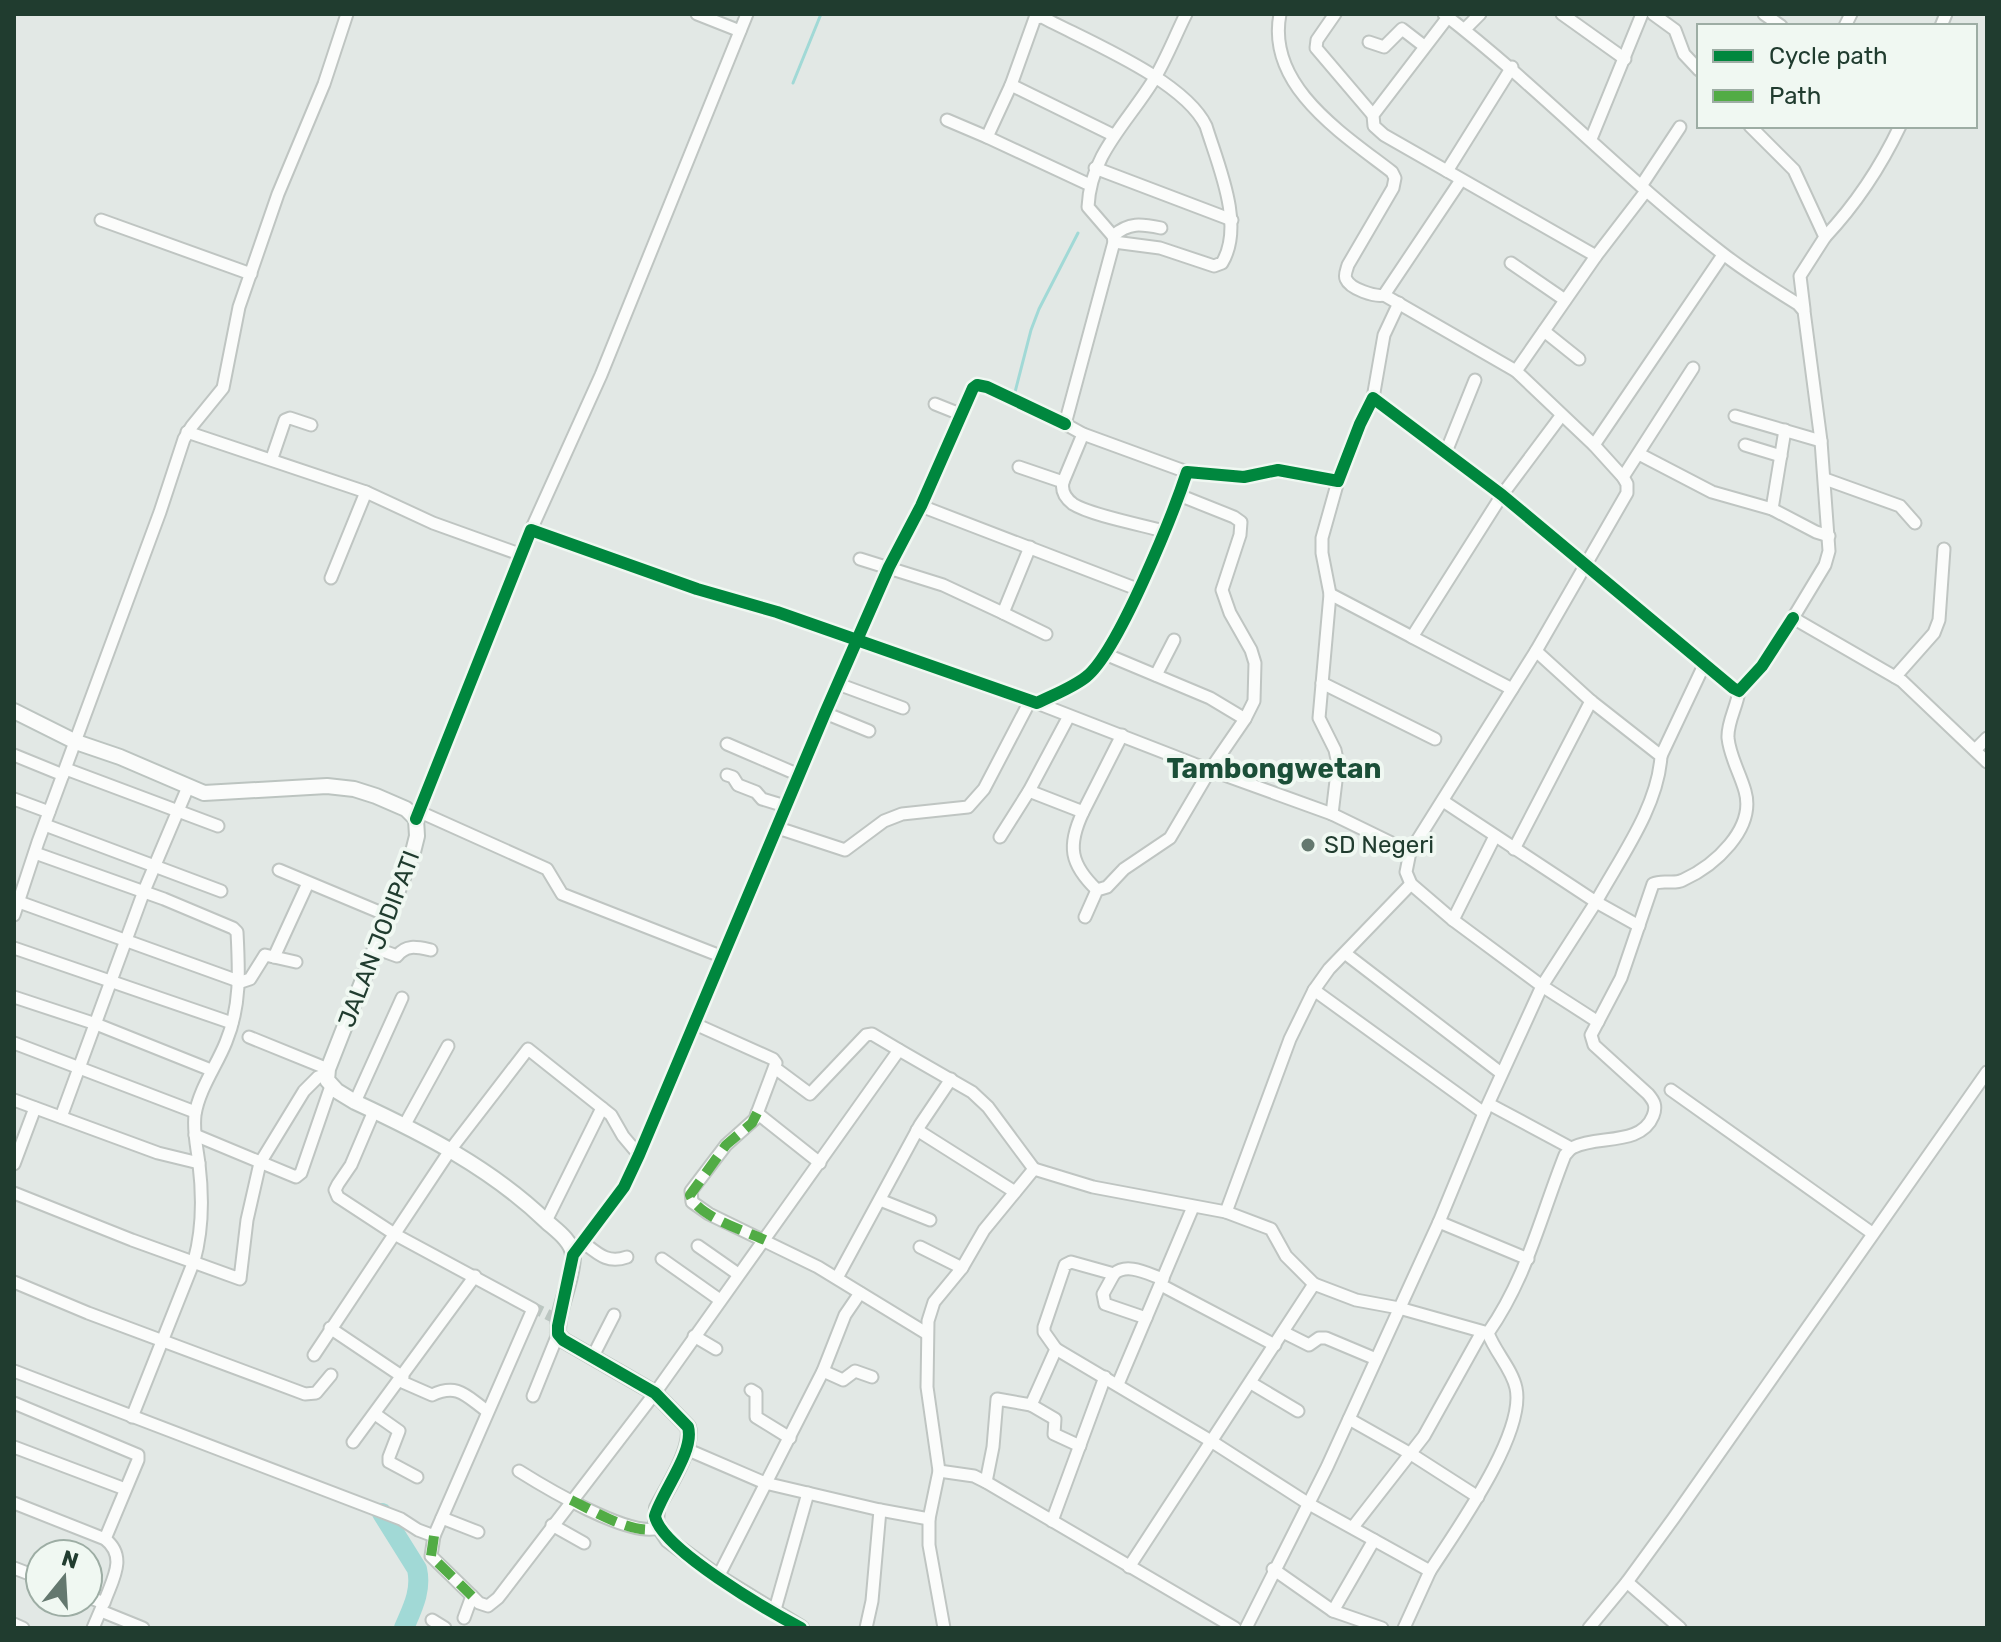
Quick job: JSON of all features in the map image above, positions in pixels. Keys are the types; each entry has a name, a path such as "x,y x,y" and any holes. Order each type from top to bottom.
{"street":[{"path":"14,915 187,432 223,388 234,324 278,194 324,84 347,14"},
{"path":"697,14 740,31"},
{"path":"723,957 562,894 547,869 418,816 531,530 601,375 747,14"},
{"path":"987,137 1011,85 1031,24 1038,17 1155,77 1199,111 1218,165 1232,220 1231,235 1222,263 1214,266 1160,248 1113,239 1090,211 1090,185 1095,168 1113,135 1130,116 1155,77 1186,14"},
{"path":"1280,14 1278,41 1295,84 1309,103 1392,172 1395,178 1393,188 1348,265 1347,280 1374,296 1384,295 1399,303 1516,371 1594,445 1623,477 1627,489 1623,503 1536,651 1410,852 1406,872 1411,884 1453,920 1542,986 1598,1022"},
{"path":"1335,14 1317,40 1316,48 1373,115 1374,126 1379,131 1596,256"},
{"path":"1465,29 1480,14"},
{"path":"1562,14 1625,59"},
{"path":"1591,139 1642,14"},
{"path":"1653,14 1675,30 1684,54 1697,68"},
{"path":"1373,115 1446,16 1512,67 1644,189 1723,255 1799,306"},
{"path":"1369,42 1384,47 1402,29 1424,46"},
{"path":"1447,171 1512,67"},
{"path":"1011,85 1113,135"},
{"path":"947,120 1090,185"},
{"path":"1516,371 1644,189 1680,127"},
{"path":"1752,128 1794,170 1822,233"},
{"path":"1353,1527 1411,1454 1516,1287 1565,1155 1571,1148 1630,1135 1647,1127 1655,1111 1655,1103 1648,1094 1594,1045 1591,1035 1621,978 1653,884 1659,881 1678,882 1689,877 1724,849 1742,825 1747,810 1745,791 1735,767 1728,735 1739,691 1762,666 1825,565 1822,534 1825,479 1816,439 1799,306 1800,276 1822,233 1872,179 1899,128"},
{"path":"1095,168 1232,220"},
{"path":"1384,295 1461,180"},
{"path":"101,220 251,274"},
{"path":"1065,424 1113,239 1131,225 1161,228"},
{"path":"1594,445 1723,255"},
{"path":"1511,263 1565,300"},
{"path":"1332,814 1338,764 1335,750 1320,723 1330,594 1322,538 1338,481 1373,398 1384,335 1399,303"},
{"path":"1544,331 1579,359"},
{"path":"1623,477 1693,368"},
{"path":"1446,452 1475,380"},
{"path":"533,1396 558,1334 573,1255 624,1187 639,1155 825,713 973,388 980,385 1083,434 1187,472 1244,477 1278,470 1338,481"},
{"path":"1373,398 1502,495 1726,684 1739,691"},
{"path":"935,404 960,414"},
{"path":"1412,637 1502,495 1561,416"},
{"path":"1735,416 1816,439"},
{"path":"272,458 285,420 290,418 311,425"},
{"path":"1772,509 1785,430"},
{"path":"187,432 366,492 433,523 522,555"},
{"path":"1083,434 1063,482 1064,494 1075,505 1164,531"},
{"path":"1745,445 1781,456"},
{"path":"1639,454 1712,492 1772,509 1822,534"},
{"path":"1019,467 1063,482"},
{"path":"778,828 845,850 884,821 902,814 968,807 984,789 1034,702 1088,676 1105,654 1164,531 1187,472"},
{"path":"1825,479 1900,506 1915,523"},
{"path":"331,578 366,492"},
{"path":"1085,917 1097,890 1107,887 1124,869 1170,838 1254,701 1255,663 1222,590 1240,535 1241,522 1179,495"},
{"path":"921,506 1137,589"},
{"path":"531,530 1034,702 1332,814 1410,852"},
{"path":"1003,613 1030,547"},
{"path":"1895,677 1934,633 1939,620 1944,549"},
{"path":"860,559 943,585 1046,634"},
{"path":"1330,594 1512,689"},
{"path":"1792,621 1895,677 1920,696 1987,762"},
{"path":"1156,675 1174,640"},
{"path":"1536,651 1591,701 1661,756"},
{"path":"1105,654 1210,698 1245,719"},
{"path":"1246,1628 1349,1419 1542,986 1632,842 1654,787 1661,756 1704,665"},
{"path":"1322,683 1435,739"},
{"path":"838,684 903,708"},
{"path":"1514,849 1591,701"},
{"name":"JALAN JODIPATI","path":"14,711 76,742 204,793 327,786 354,789 418,816 417,836 329,1076"},
{"path":"825,713 869,731"},
{"path":"1000,837 1029,791 1069,716"},
{"path":"1097,890 1077,869 1072,843 1083,812 1122,735"},
{"path":"1975,750 1987,738"},
{"path":"727,744 799,775"},
{"path":"14,755 218,826"},
{"path":"727,775 733,777 738,785 757,792 759,797 785,806"},
{"path":"61,1117 154,865 188,787"},
{"path":"1029,791 1083,812"},
{"path":"14,799 49,812"},
{"path":"1443,801 1596,902 1639,926"},
{"path":"45,825 221,891"},
{"path":"1453,920 1495,836"},
{"path":"35,853 144,891 235,930 241,982 232,1023 195,1112 202,1206 199,1242 132,1417"},
{"path":"279,870 389,916"},
{"path":"274,957 308,883"},
{"path":"1226,1212 1290,1039 1314,990 1329,969 1411,884"},
{"path":"19,902 241,982 250,979 264,955 296,962"},
{"path":"375,948 394,955 410,947 431,950"},
{"path":"14,948 232,1023"},
{"path":"1346,954 1501,1073"},
{"path":"1314,990 1486,1108 1571,1148"},
{"path":"14,997 96,1024 211,1070"},
{"path":"355,1102 402,998"},
{"path":"695,1024 773,1059 775,1068 752,1123 726,1145 690,1195 692,1202 709,1214 837,1278 926,1333"},
{"path":"775,1068 810,1094 863,1037 872,1034 972,1092 988,1107 1034,1169 1093,1187 1226,1212 1271,1229 1286,1256 1314,1284 1356,1300 1399,1308 1485,1332 1516,1387 1517,1399 1509,1431 1493,1470 1430,1571 1404,1628"},
{"path":"249,1037 329,1076 355,1102 451,1149 500,1182 546,1221 567,1242 573,1255"},
{"path":"14,1043 195,1112"},
{"path":"404,1126 448,1046"},
{"path":"314,1355 451,1149 528,1049 616,1120 623,1136 639,1155"},
{"path":"374,1111 336,1193 396,1235 533,1309 434,1536 431,1556 483,1605 493,1604 655,1393 899,1050"},
{"path":"1589,1628 1627,1582 1987,1072"},
{"path":"14,1193 144,1245 236,1279 241,1278 247,1220 260,1163 304,1091 318,1077 329,1076"},
{"path":"195,1135 296,1177 301,1173 329,1076"},
{"path":"837,1278 917,1130 951,1079"},
{"path":"1671,1090 1872,1233"},
{"path":"14,1100 158,1153 199,1163"},
{"path":"14,1164 35,1108"},
{"path":"546,1221 602,1108"},
{"path":"757,1113 820,1163"},
{"path":"917,1130 1015,1192"},
{"path":"944,1628 931,1554 929,1519 939,1471 928,1408 926,1333 934,1302 962,1268 984,1230 1034,1169"},
{"path":"880,1200 930,1220"},
{"path":"1118,1384 1193,1207"},
{"path":"1439,1222 1528,1259"},
{"path":"584,1243 607,1259 627,1257"},
{"path":"698,1246 738,1274"},
{"path":"920,1247 962,1268"},
{"path":"662,1259 720,1300"},
{"path":"1114,1274 1071,1262 1065,1265 1044,1327 1056,1349 1118,1384 1309,1504 1430,1571"},
{"path":"1146,1318 1105,1304 1103,1294 1118,1269 1126,1268 1162,1282 1275,1345"},
{"path":"353,1442 475,1276"},
{"path":"14,1282 305,1394 319,1391 331,1375"},
{"path":"1129,1567 1314,1284"},
{"path":"718,1577 823,1371 845,1315 860,1293"},
{"path":"592,1358 614,1315"},
{"path":"330,1328 401,1379 432,1395 446,1389 459,1391 487,1411"},
{"path":"1283,1332 1310,1345 1319,1338 1326,1338 1376,1359"},
{"path":"558,1334 592,1358 655,1393 688,1427 690,1434 686,1449 657,1508 658,1528 718,1577 801,1628"},
{"path":"694,1336 716,1349"},
{"path":"1031,1405 1056,1349"},
{"path":"14,1371 401,1519 434,1536"},
{"path":"823,1371 843,1380 855,1371 872,1377"},
{"path":"1052,1521 1105,1377"},
{"path":"1251,1383 1298,1411"},
{"path":"751,1390 756,1393 756,1417 790,1438"},
{"path":"986,1482 997,1399 1031,1405 1055,1419 1054,1434 1080,1446"},
{"path":"14,1403 136,1452 138,1460 105,1539"},
{"path":"375,1414 399,1431 389,1462 417,1477"},
{"path":"1349,1419 1478,1497"},
{"path":"14,1447 125,1489"},
{"path":"686,1449 765,1483 929,1519"},
{"path":"519,1471 571,1500 637,1529 658,1528"},
{"path":"939,1471 974,1476 986,1482 1235,1628"},
{"path":"774,1613 808,1493"},
{"path":"14,1503 105,1539 116,1549 118,1561 105,1609 93,1628"},
{"path":"866,1628 872,1601 880,1510"},
{"path":"442,1518 478,1532"},
{"path":"552,1525 584,1543"},
{"path":"1333,1611 1374,1540"},
{"path":"1273,1569 1333,1611 1382,1628"},
{"path":"1627,1582 1680,1628"},
{"path":"464,1618 472,1596"},
{"path":"105,1609 143,1628"},
{"path":"432,1620 445,1628"},
{"path":"14,1624 23,1628"}],"waterway":[{"path":"793,83 821,14"},
{"path":"1014,396 1039,309 1078,233"},
{"path":"382,1513 417,1569 417,1592 404,1628"}],"tunnel":[{"path":"532,1307 559,1320"}],"marked path":[{"path":"757,1113 752,1123 726,1145 690,1195 702,1210 765,1240"},
{"path":"571,1500 626,1526 648,1530 658,1528"},
{"path":"434,1536 431,1556 472,1596"}],"cycle path":[{"path":"801,1628 718,1578 662,1530 655,1516 687,1448 688,1427 655,1393 563,1340 558,1334 573,1255 624,1187 639,1155 825,713 973,388 977,385 987,387 1065,424"},
{"path":"416,819 531,530 1037,703 1081,681 1099,663 1143,581 1187,472 1244,477 1278,470 1338,481 1373,398 1502,495 1733,688 1739,691 1762,666 1793,618"}],"place":[{"name":"SD Negeri","path":"1308,845"}],"district":[{"name":"Tambongwetan","path":"1274,768"}]}
